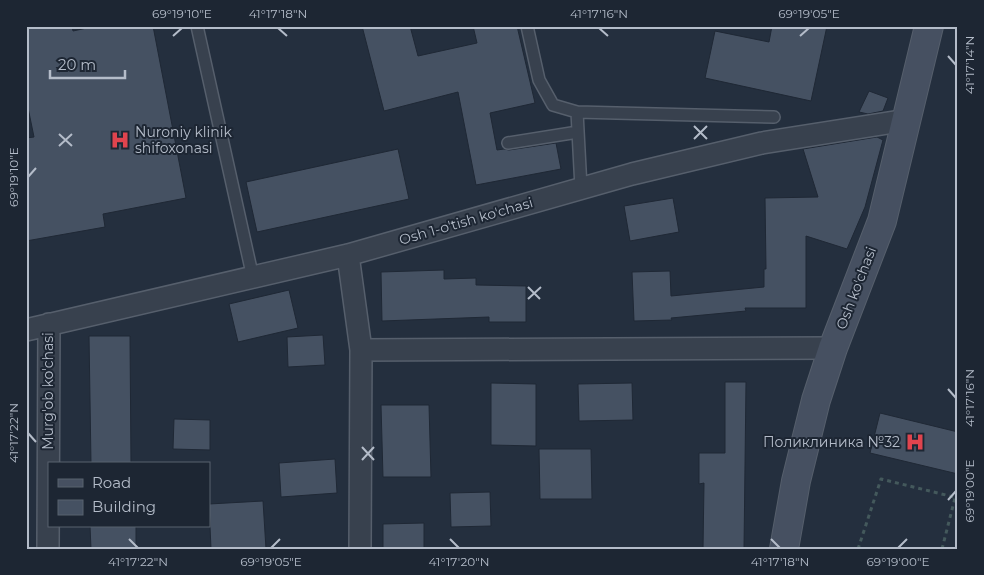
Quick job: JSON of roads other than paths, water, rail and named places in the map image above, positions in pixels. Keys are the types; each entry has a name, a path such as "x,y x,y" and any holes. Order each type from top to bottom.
{"street":[{"name":"Osh ko'chasi","path":"784,549 796,481 816,400 882,221 928,26"},
{"name":"Osh 1-o'tish ko'chasi","path":"26,330 348,255 632,174 762,143 907,120"},
{"path":"348,255 362,350 360,549"},
{"name":"Murg'ob ko'chasi","path":"48,462 49,324"},
{"path":"362,350 834,348"},
{"name":"Murg'ob ko'chasi","path":"48,528 48,549"}],"lane":[{"path":"196,26 253,278"},
{"path":"527,26 540,80 553,105 577,112 774,117"},
{"path":"577,112 581,188"},
{"path":"508,143 578,132"}],"place":[{"name":"Nuroniy klinik shifoxonasi","path":"120,140"},
{"name":"Поликлиника №32","path":"915,442"}]}
